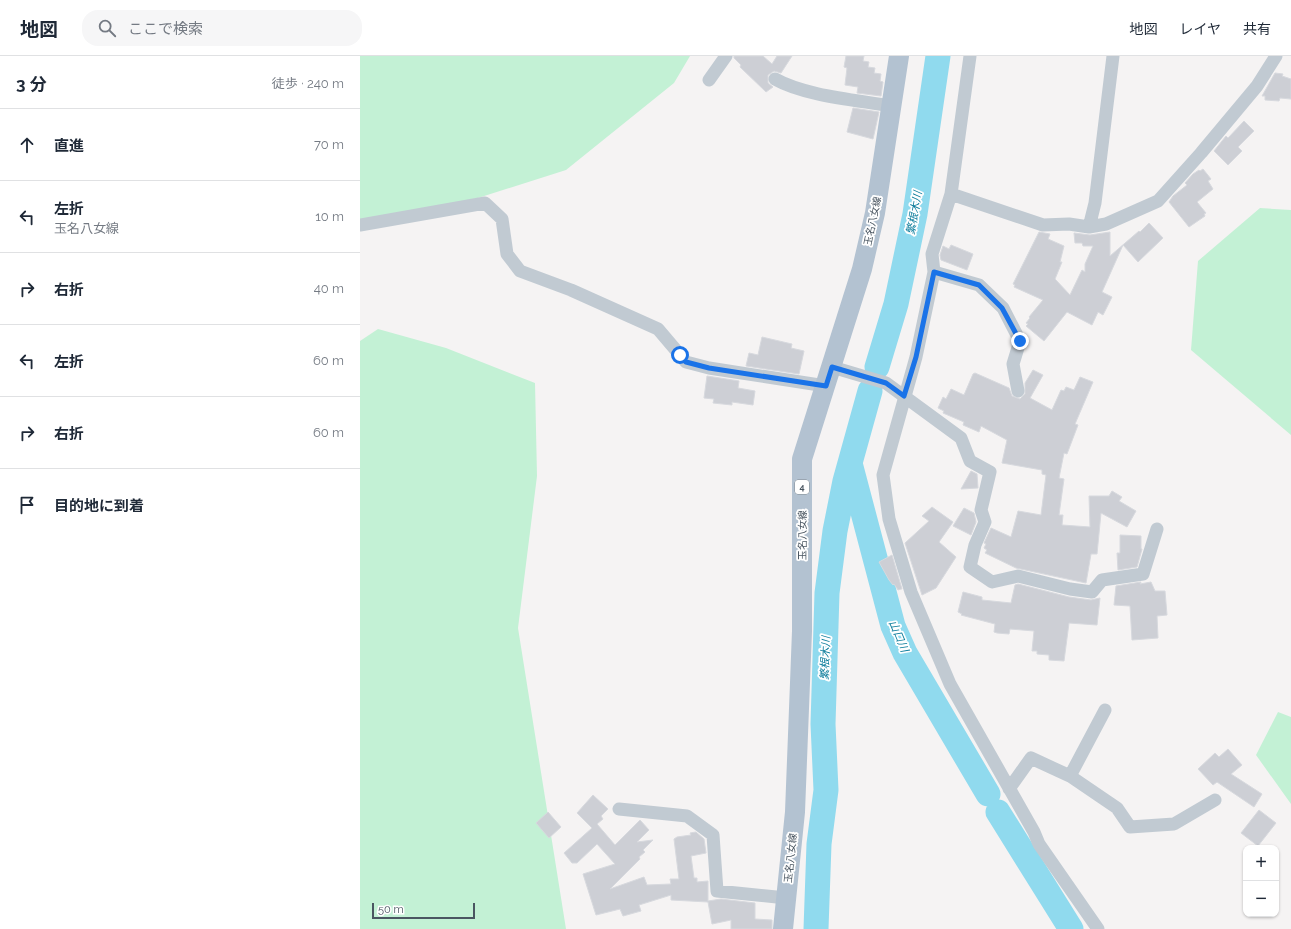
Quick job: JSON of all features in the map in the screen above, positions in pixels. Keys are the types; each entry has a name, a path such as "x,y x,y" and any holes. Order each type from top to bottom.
{"main road":[{"name":"玉名八女線","path":"782,929 796,804 802,631 802,459 862,269 875,213 899,56"}],"street":[{"path":"709,80 726,56"},
{"path":"970,56 951,194 932,254 934,272 916,357 883,475 889,519 911,592 950,684 1039,844 1098,929"},
{"path":"1089,227 1095,203 1113,56"},
{"path":"951,194 1043,225 1069,224 1089,227 1106,224 1158,201 1201,153 1252,92 1276,56"},
{"path":"775,79 786,85 834,97 891,106"},
{"path":"360,225 485,203 502,219 507,254 520,271 571,290 658,329 686,362 709,368 826,386"},
{"path":"934,272 979,285 1002,308 1020,341 1013,364 1018,391"},
{"path":"832,367 886,383 961,438 970,461 990,472 981,510 985,522 975,545 970,567 992,582 1018,576 1092,592 1102,580 1143,574 1157,529"},
{"path":"1070,776 1105,710"},
{"path":"1009,789 1031,758 1070,776 1117,808 1130,827 1174,824 1215,800"},
{"path":"619,809 687,816 713,835 717,892 786,898"}],"green space":[{"path":"360,56 690,56 674,83 566,170 434,212 360,226"},
{"path":"1260,208 1291,210 1291,435 1191,350 1198,261"},
{"path":"378,329 446,348 535,383 537,476 518,628 566,929 360,929 360,341"},
{"path":"1278,712 1291,717 1291,804 1256,755"}],"building":[{"path":"734,56 763,56 772,64 777,56 792,56 781,73 774,71 768,75 768,83 773,87 766,92 740,67 741,65 734,58"},
{"path":"846,56 864,56 863,61 869,62 868,67 875,68 874,73 881,74 880,81 883,82 881,96 857,93 858,87 845,85 847,68 844,67"},
{"path":"1275,73 1283,74 1282,76 1291,79 1291,99 1280,98 1279,101 1265,100 1265,96 1262,96"},
{"path":"853,108 879,112 873,139 847,132"},
{"path":"1244,121 1254,131 1238,147 1242,151 1228,165 1214,151 1226,136 1228,138"},
{"path":"1203,169 1211,179 1208,181 1213,189 1197,202 1206,213 1204,214 1205,216 1189,227 1169,202 1173,196 1187,185 1185,183 1193,174"},
{"path":"1149,223 1163,238 1138,262 1123,245 1102,292 1112,297 1103,315 1098,312 1092,325 1067,312 1044,341 1026,326 1028,324 1026,323 1030,318 1029,317 1043,300 1014,287 1015,285 1013,284 1039,232 1050,234 1048,239 1064,246 1060,262 1062,262 1055,279 1070,295 1082,270 1085,272 1085,264 1093,246 1083,246 1082,243 1075,243 1074,233 1090,235 1110,232 1110,256 1139,231 1140,232"},
{"path":"951,245 973,254 967,270 941,260 940,255 943,246 949,249"},
{"path":"762,337 792,344 791,348 804,351 799,374 746,366 749,353 758,355"},
{"path":"1033,370 1043,375 1030,398 1052,410 1061,390 1064,391 1066,387 1074,390 1080,377 1093,382 1075,424 1078,425 1067,454 1064,453 1059,478 1064,479 1059,515 1063,515 1062,525 1090,527 1089,496 1109,496 1112,491 1122,497 1119,501 1136,511 1127,527 1101,513 1097,554 1091,554 1086,583 1016,568 985,553 987,550 984,548 986,544 984,543 991,528 1011,537 1018,511 1041,515 1046,475 1042,474 1042,470 1002,463 1007,440 981,426 979,432 963,425 964,422 943,413 944,411 938,408 943,397 946,399 951,389 964,395 973,374 975,373 1009,388 1012,396 1020,399 1025,394 1025,383"},
{"path":"707,376 739,381 738,388 755,391 753,405 732,402 732,405 713,403 714,399 704,398"},
{"path":"971,471 977,474 978,488 961,489"},
{"path":"932,507 953,522 939,542 956,557 936,588 922,595 905,543 929,521 922,516"},
{"path":"964,508 974,513 976,522 971,535 953,526"},
{"path":"1120,535 1141,536 1142,549 1137,567 1118,570 1117,553 1120,553"},
{"path":"892,555 902,589 898,590 889,580 879,562"},
{"path":"1141,582 1140,584 1151,582 1155,591 1165,591 1167,615 1157,616 1158,638 1132,640 1130,606 1114,605 1116,586"},
{"path":"1018,584 1069,597 1091,600 1100,598 1097,625 1069,623 1064,661 1049,660 1049,655 1037,654 1037,651 1032,651 1034,631 1010,629 1009,634 997,633 994,632 995,624 961,615 962,614 958,612 963,592 982,597 982,600 1011,603 1015,585"},
{"path":"1228,749 1242,765 1231,774 1262,794 1254,807 1217,782 1213,785 1198,769 1215,753 1219,757"},
{"path":"593,795 608,809 601,816 603,819 597,824 615,845 640,820 649,830 637,842 653,840 643,850 645,852 639,857 640,859 610,889 644,877 647,885 671,884 670,879 679,879 674,839 677,837 691,835 690,833 696,832 704,839 706,853 691,856 694,878 697,878 697,882 708,881 708,901 721,899 755,903 755,919 772,920 772,929 731,929 731,920 712,924 708,902 671,900 671,895 639,905 641,911 623,916 620,909 596,915 583,874 615,864 597,844 577,863 572,863 564,853 592,828 577,813"},
{"path":"1259,810 1276,823 1259,845 1241,833"},
{"path":"548,812 561,827 549,838 536,823"}],"waterway":[{"name":"繁根木川","path":"877,367 896,304 915,214 938,56"},
{"name":"繁根木川","path":"816,929 819,844 826,790 823,724 827,593 835,531 845,481 870,391"},
{"name":"山口川","path":"851,467 893,626 905,653 988,794"},
{"name":"山口川","path":"998,812 1071,929"}],"route":[{"path":"680,355 686,362 709,368 826,386 832,367 886,383 904,396 916,357 934,272 979,285 1002,308 1020,341"}]}
